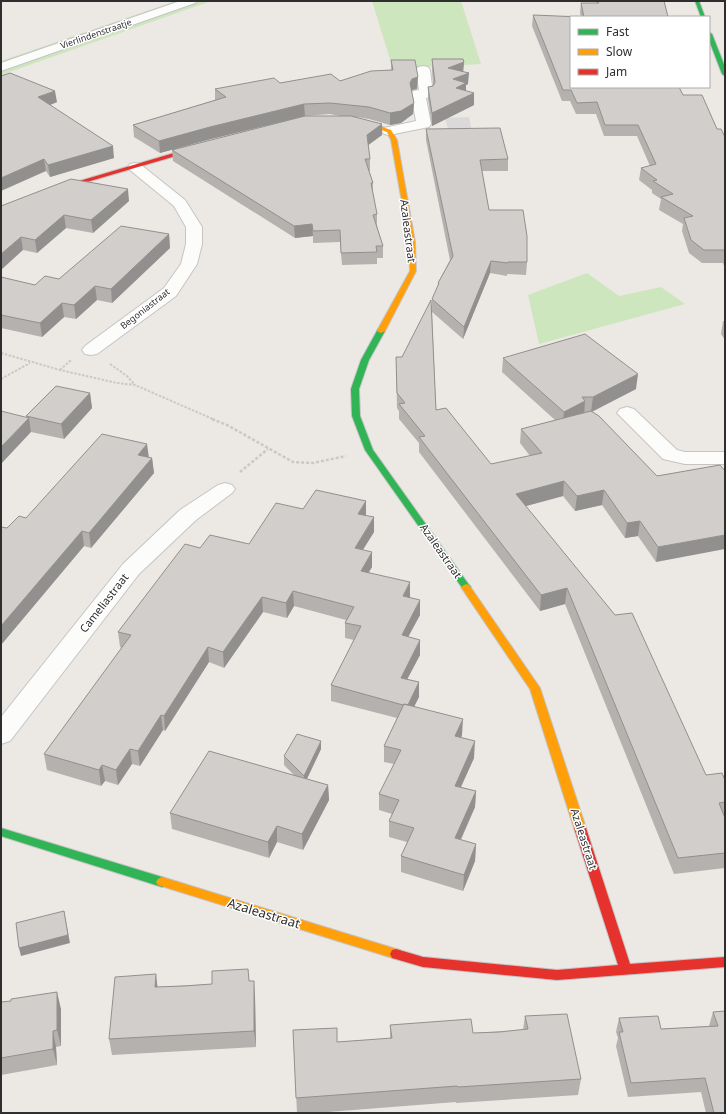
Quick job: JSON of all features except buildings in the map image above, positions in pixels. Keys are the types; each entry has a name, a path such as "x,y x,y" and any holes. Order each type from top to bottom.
{"street":[{"name":"Vierlindenstraatje","path":"1,67 191,1"},
{"path":"697,1 703,16"},
{"path":"710,36 725,74"},
{"path":"344,120 369,124 389,131 424,124 418,94 426,94 423,70"},
{"name":"Azaleastraat","path":"389,131 396,149 412,242 413,271 365,360 355,389 356,416 370,450 491,622 535,688 626,970"},
{"path":"1,212 78,183 209,145"},
{"name":"Begoniastraat","path":"91,350 170,292 189,264 194,244 194,226 180,203 135,166"},
{"path":"627,413 670,455 685,458 725,458"},
{"name":"Cameliastraat","path":"1,735 131,569 188,515 225,489"},
{"name":"Azaleastraat","path":"1,832 423,962 557,975 725,962"}],"path":[{"path":"91,350 127,376 135,385"},
{"path":"1,353 30,363 117,384 135,385 226,425 293,462 313,463 370,450"},
{"path":"1,379 30,363"},
{"path":"225,489 230,481 268,449"}],"shaded area":[{"path":"469,117 472,132 449,132 445,118"}],"green space":[{"path":"176,1 211,1 1,75 1,61"},
{"path":"372,1 461,1 481,64 393,69"},
{"path":"587,273 619,296 661,287 685,304 539,344 528,295"}],"traffic: fast":[{"path":"697,1 703,16"},
{"path":"710,36 725,74"},
{"path":"381,331 365,360 355,389 356,416 369,450 466,587"},
{"path":"1,832 162,882"}],"traffic: slow":[{"path":"354,121 369,124 389,131 394,140 412,242 413,271 381,331"},
{"path":"466,587 535,688 580,828"},
{"path":"162,882 396,954"}],"traffic: jam":[{"path":"1,213 78,183 201,147"},
{"path":"580,828 626,970"},
{"path":"396,954 423,962 557,975 725,962"}]}
